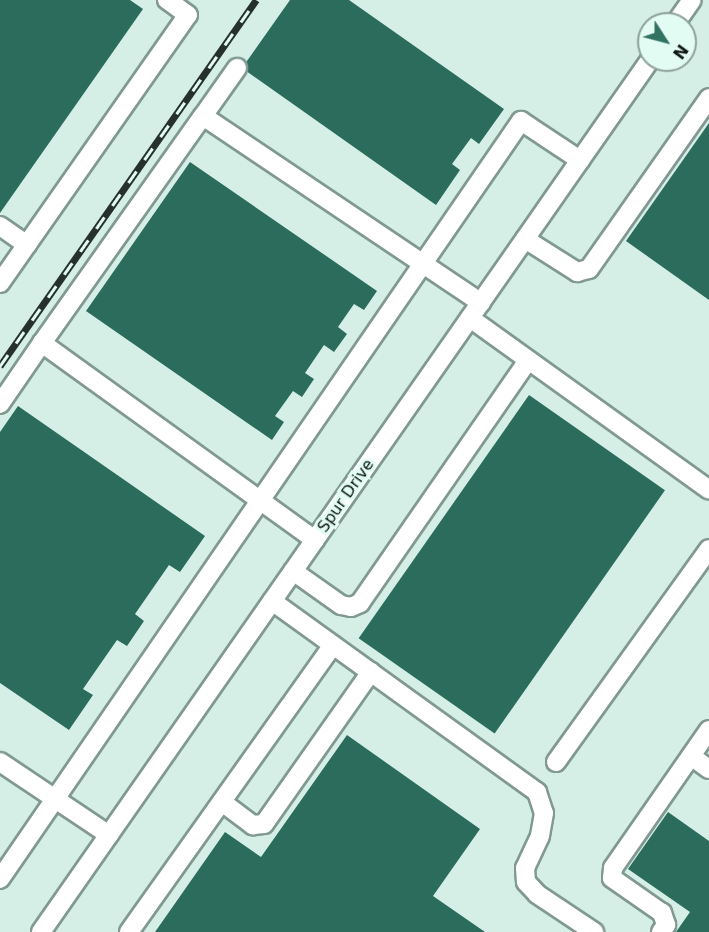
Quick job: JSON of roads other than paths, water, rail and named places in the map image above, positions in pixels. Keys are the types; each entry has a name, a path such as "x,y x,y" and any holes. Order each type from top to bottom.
{"street":[{"path":"0,283 188,15 167,0"},
{"path":"0,404 237,68"},
{"name":"Spur Drive","path":"41,932 642,72"},
{"path":"525,239 577,272 589,269 709,98"},
{"path":"203,116 481,303"},
{"path":"0,879 425,265 521,121 580,160"},
{"path":"0,226 27,245"},
{"path":"470,318 709,490"},
{"path":"42,343 315,540"},
{"path":"293,571 341,605 351,607 360,603 528,360"},
{"path":"556,762 709,549"},
{"path":"272,601 537,792 544,813 540,836 525,868 526,882 537,894 594,932"},
{"path":"129,932 333,645"},
{"path":"222,801 253,825 264,824 371,672"},
{"path":"661,932 666,925 662,913 612,878 613,868 709,730"},
{"path":"691,756 709,769"},
{"path":"0,762 109,835"}],"railway":[{"path":"0,366 256,0"}]}
